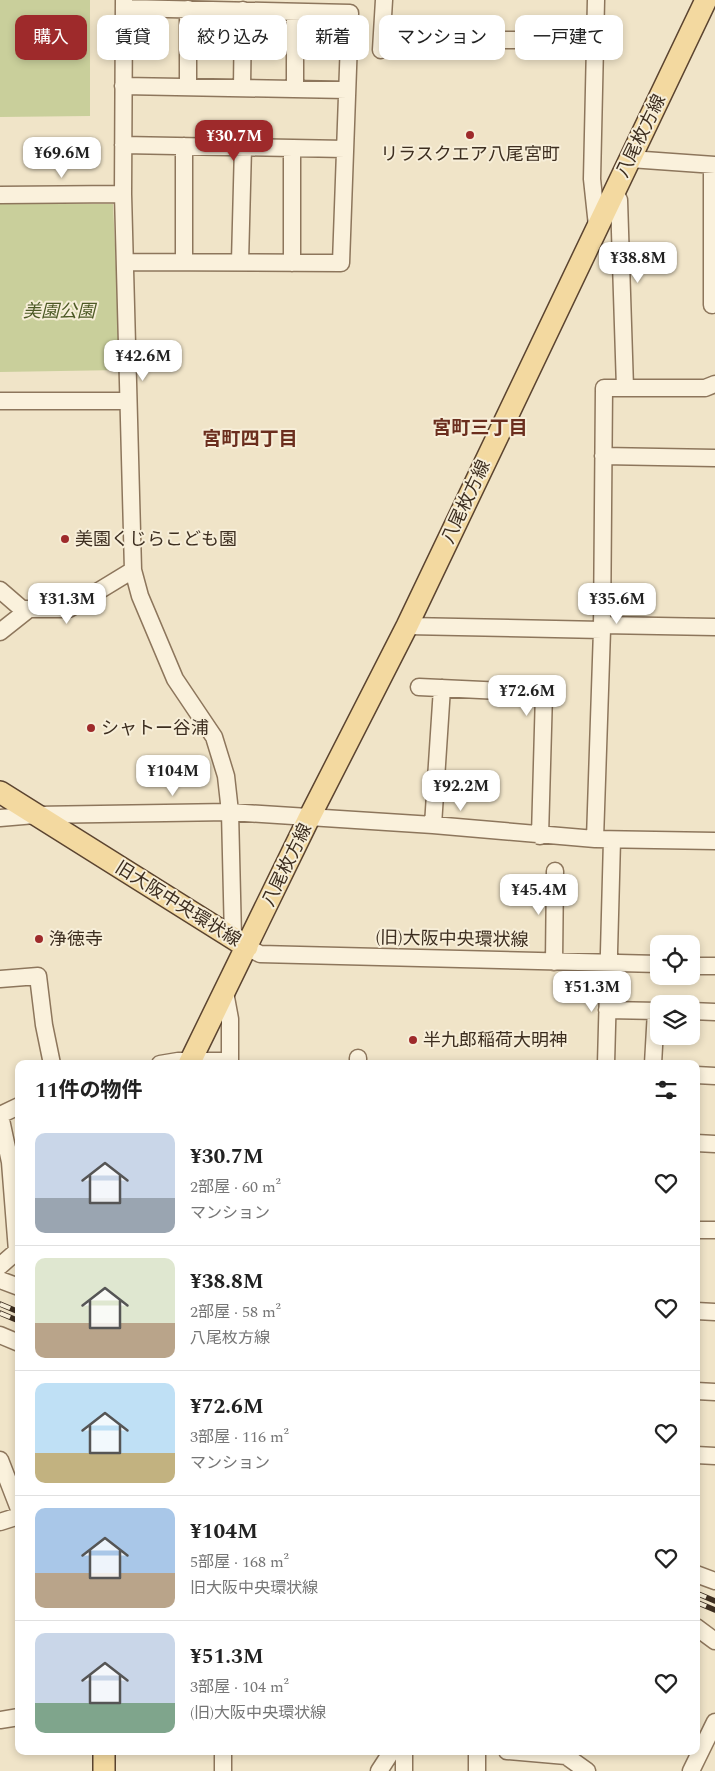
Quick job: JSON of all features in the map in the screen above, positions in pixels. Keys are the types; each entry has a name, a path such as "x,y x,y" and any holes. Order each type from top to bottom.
{"main road":[{"name":"八尾枚方線","path":"240,942 309,818 407,626 706,0"},
{"name":"旧大阪中央環状線","path":"0,792 240,942 224,992 191,1060"},
{"path":"104,1755 104,1771"}],"street":[{"path":"384,0 381,45 515,42"},
{"path":"596,0 596,15"},
{"path":"125,262 341,263 350,13 188,9 124,4 123,194 133,570 140,596 175,679 214,737 226,776 240,942"},
{"path":"188,9 188,87"},
{"path":"242,88 243,10"},
{"path":"294,12 294,89"},
{"path":"595,60 592,179 597,226"},
{"path":"123,86 347,90"},
{"path":"123,145 345,149"},
{"path":"184,146 184,262"},
{"path":"240,262 243,147"},
{"path":"292,148 292,263"},
{"path":"630,159 714,165 712,305"},
{"path":"614,191 619,200 625,388"},
{"path":"0,195 123,194"},
{"path":"595,839 602,627 604,388 705,388 715,384"},
{"path":"0,401 128,401"},
{"path":"603,456 715,458"},
{"path":"0,590 22,609 69,609 133,570"},
{"path":"0,632 29,609"},
{"path":"407,626 715,627"},
{"path":"419,687 544,693 540,836"},
{"path":"433,825 442,688"},
{"path":"0,818 35,815 230,812 433,825 540,836 612,840 715,841"},
{"path":"606,1060 612,840"},
{"path":"554,962 555,871"},
{"name":"(旧)大阪中央環状線","path":"240,942 260,954 650,964"},
{"path":"700,966 715,966"},
{"path":"0,979 38,976 44,1025 51,1060"},
{"path":"224,992 230,1019 230,1060"},
{"path":"607,1010 650,1011"},
{"path":"700,1011 715,1012"},
{"path":"653,1060 654,1045"},
{"path":"700,1075 715,1076"},
{"path":"15,1108 0,1115 15,1231"},
{"path":"700,1143 715,1144"},
{"path":"700,1230 715,1230"},
{"path":"0,1266 15,1254"},
{"path":"0,1280 15,1286"},
{"path":"700,1311 715,1312"},
{"path":"0,1336 15,1342"},
{"path":"700,1391 715,1392"},
{"path":"700,1455 715,1456"},
{"path":"0,1460 15,1499"},
{"path":"0,1522 15,1517"},
{"path":"700,1575 715,1581"},
{"path":"700,1630 715,1640"},
{"path":"0,1720 15,1718"},
{"path":"700,1753 715,1722"},
{"path":"223,1771 224,1755"},
{"path":"379,1771 389,1755"},
{"path":"404,1755 404,1771"},
{"path":"477,1755 477,1771"},
{"path":"535,1755 569,1760 587,1771"},
{"path":"691,1771 699,1755"}],"green space":[{"path":"0,0 90,0 90,116 0,117"},
{"name":"美園公園","path":"0,204 113,204 121,370 0,372"}],"railway":[{"path":"0,1304 15,1310"},
{"path":"0,1313 15,1319"},
{"path":"700,1595 715,1601"},
{"path":"700,1604 715,1610"}],"place":[{"name":"リラスクエア八尾宮町","path":"470,135"},
{"name":"美園くじらこども園","path":"65,539"},
{"name":"シャトー谷浦","path":"91,728"},
{"name":"浄徳寺","path":"39,939"},
{"name":"半九郎稲荷大明神","path":"413,1040"}],"district":[{"name":"宮町三丁目","path":"480,428"},
{"name":"宮町四丁目","path":"250,439"}]}
